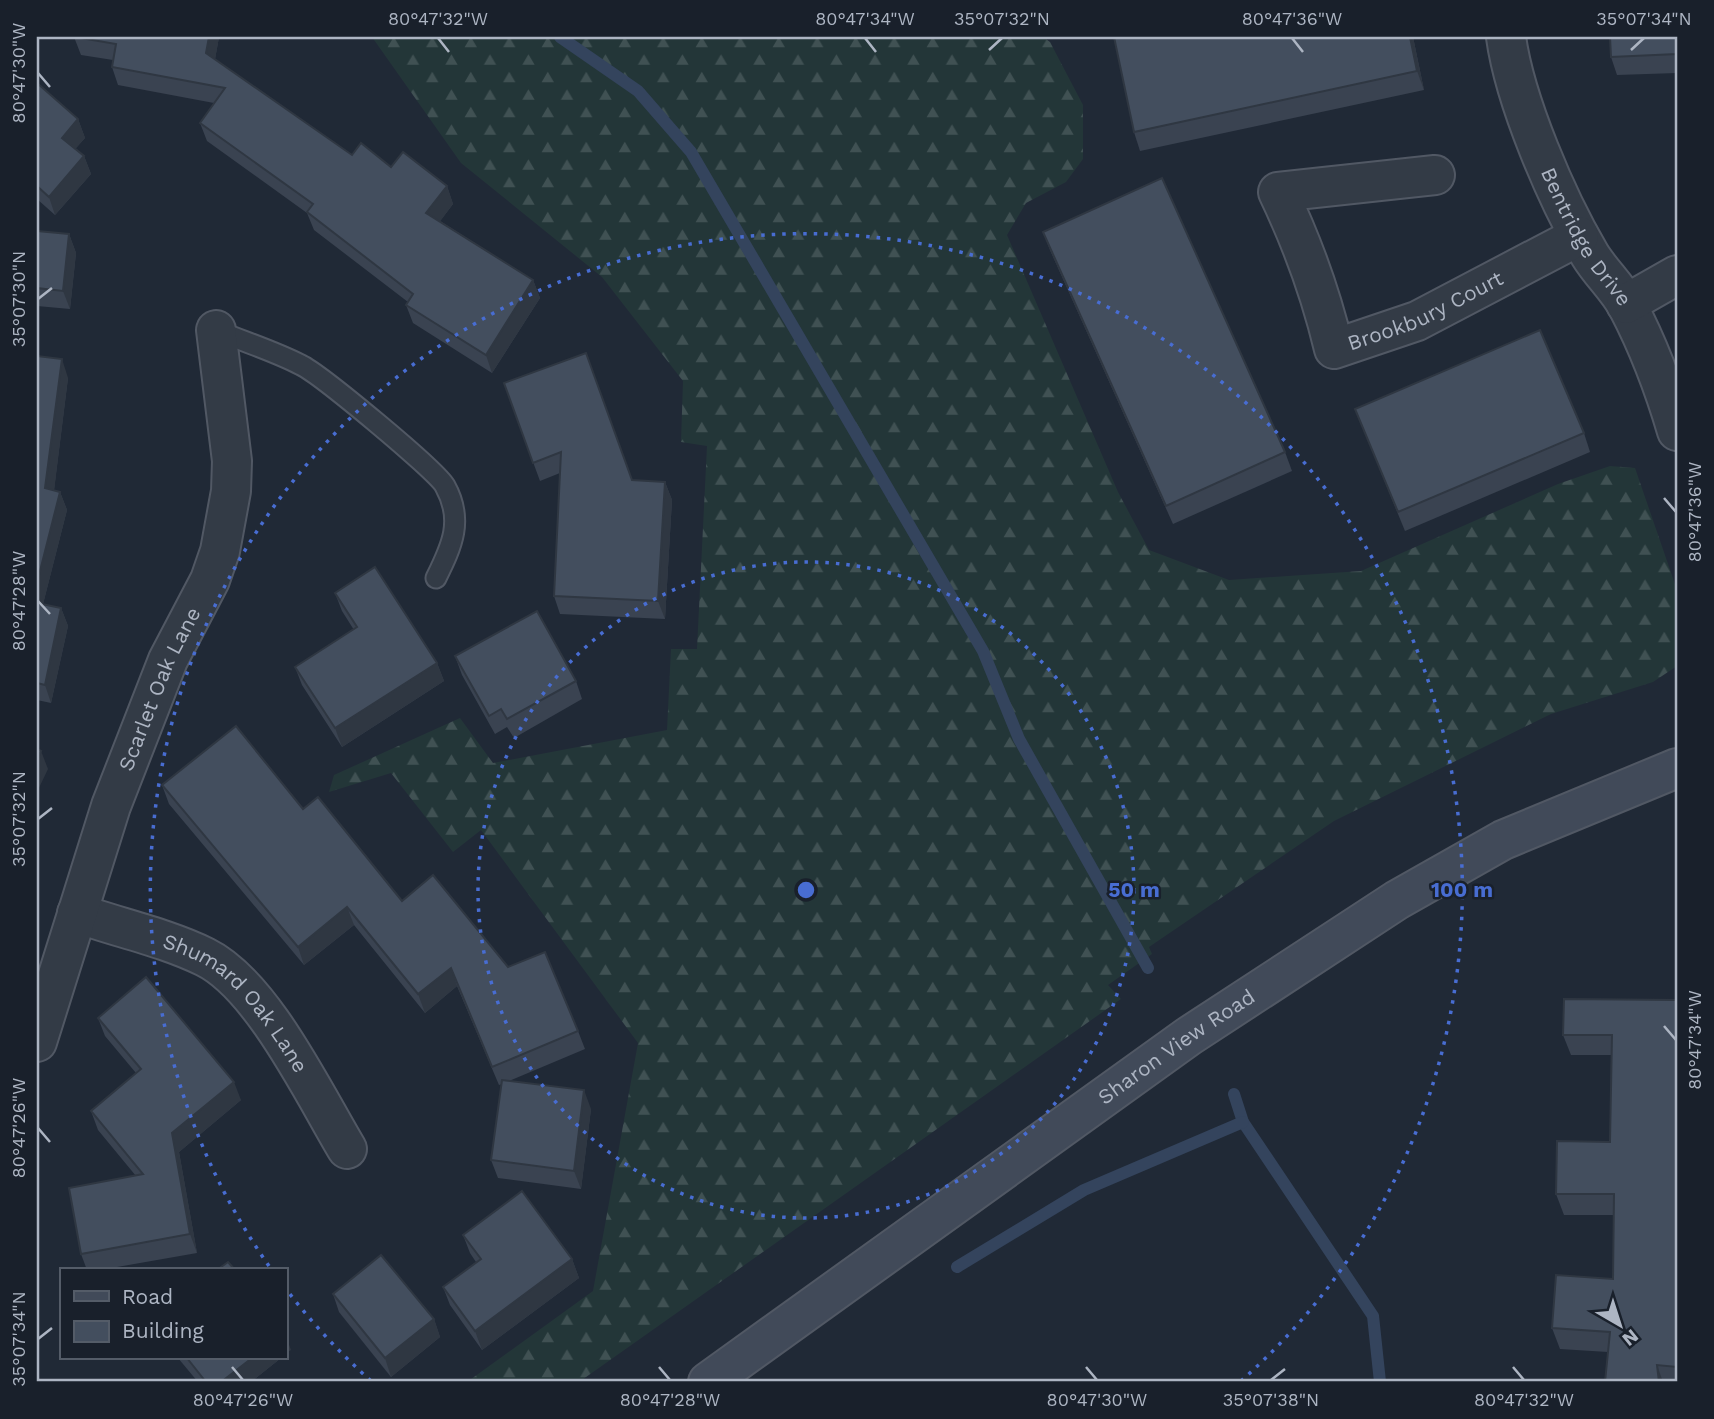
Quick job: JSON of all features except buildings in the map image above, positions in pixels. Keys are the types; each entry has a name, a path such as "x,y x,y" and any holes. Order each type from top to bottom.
{"street":[{"name":"Bentridge Drive","path":"1506,37 1528,118 1579,236 1626,304 1657,365 1677,431"},
{"name":"Brookbury Court","path":"1435,175 1278,192 1298,233 1325,309 1334,349 1417,321 1579,236"},
{"path":"1626,304 1677,275"},
{"name":"Scarlet Oak Lane","path":"37,1042 111,806 169,660 210,580 220,551 231,491 232,461 216,330"},
{"name":"Sharon View Road","path":"708,1382 1189,1036 1397,900 1503,840 1677,768"},
{"name":"Shumard Oak Lane","path":"77,914 160,939 206,957 227,972 257,999 347,1150"}],"lane":[{"path":"216,330 303,365 401,445 444,485 454,515 454,543 436,578"}],"green space":[{"path":"372,37 1043,37 1050,42 1083,105 1083,159 1066,182 1026,203 1007,235 1118,492 1149,550 1229,580 1361,571 1558,484 1610,466 1635,468 1677,590 1677,666 1653,682 1551,714 1334,821 1149,947 1152,954 1108,985 1121,999 579,1382 467,1382 593,1291 638,1043 481,830 453,852 391,773 329,792 334,775 460,718 493,763 667,730 671,649 697,649 707,446 681,442 683,381 602,277 461,163"}],"waterway":[{"path":"560,37 638,91 691,152 983,651 1019,739 1148,968"},
{"path":"1234,1094 1243,1122 1373,1316 1380,1382"},
{"path":"957,1267 1084,1190 1243,1122"}]}
